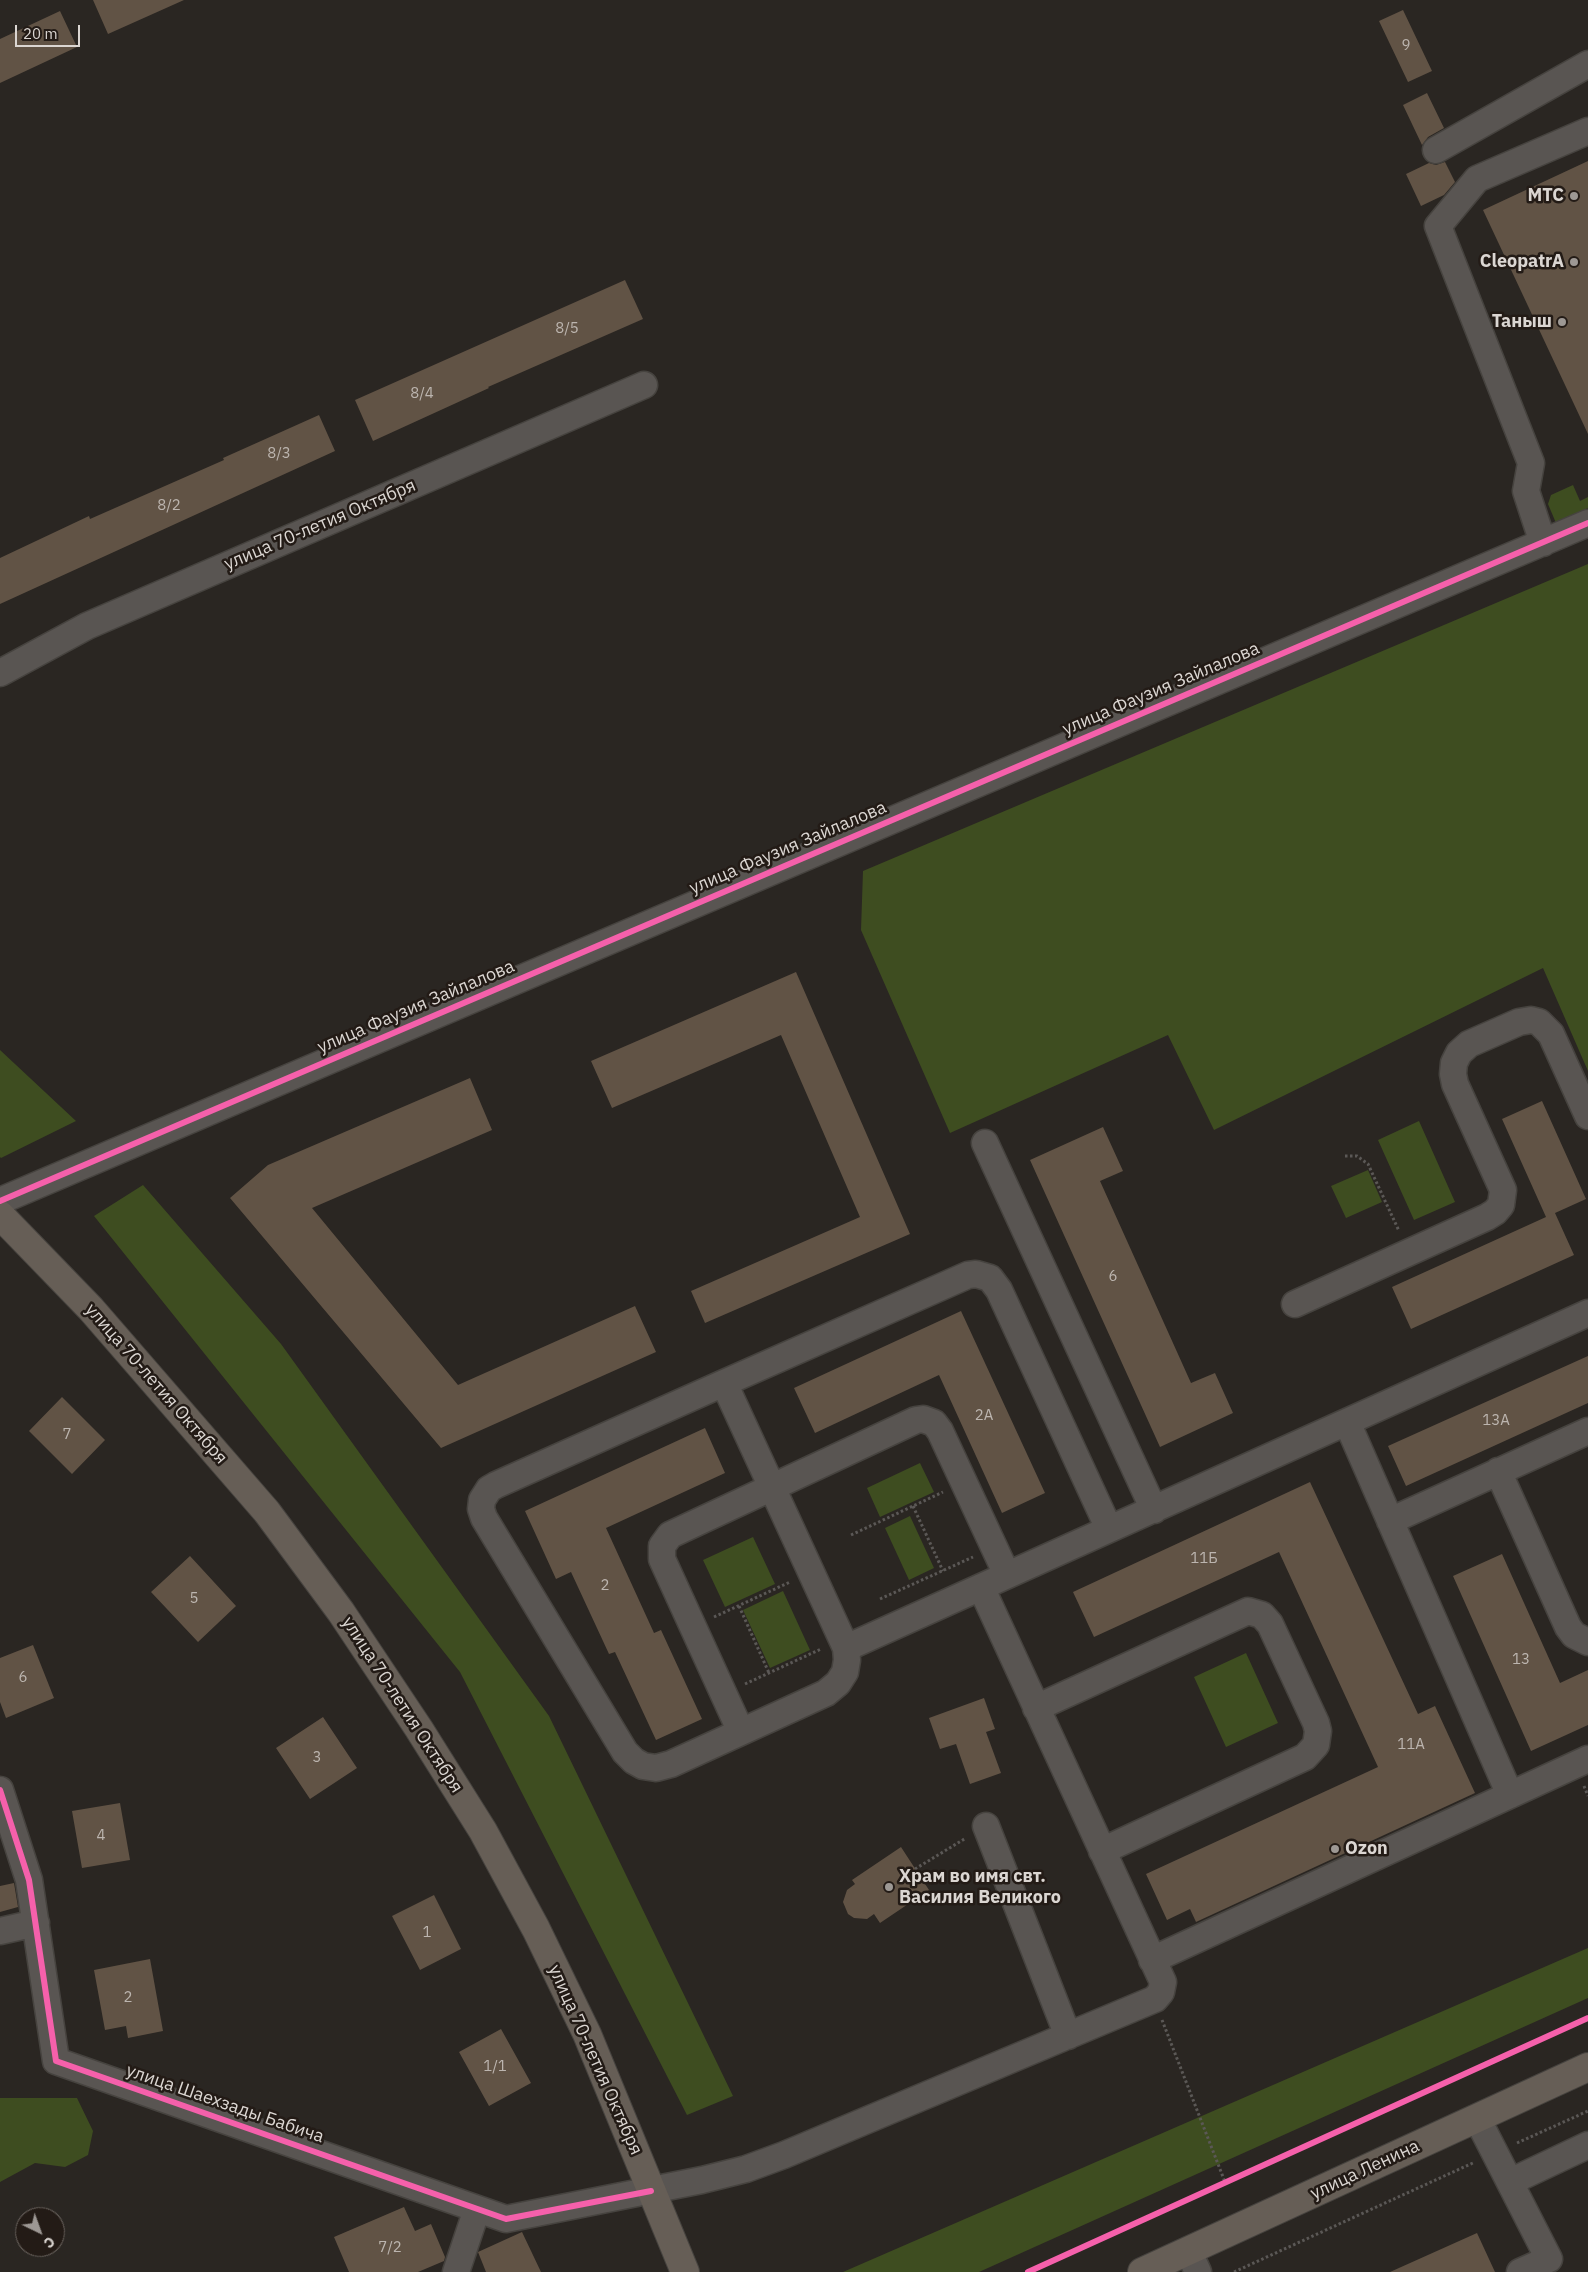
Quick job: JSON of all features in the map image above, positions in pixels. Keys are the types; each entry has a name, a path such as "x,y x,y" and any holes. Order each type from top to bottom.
{"main road":[{"name":"улица 70-летия Октября","path":"0,1215 91,1309 267,1512 341,1612 408,1713 483,1832 536,1929 587,2034 685,2272"},
{"name":"улица Ленина","path":"1142,2272 1194,2262 1477,2118 1588,2067"}],"street":[{"path":"1436,150 1588,64"},
{"path":"1543,542 1526,491 1531,463 1438,226 1477,179 1588,131"},
{"name":"улица 70-летия Октября","path":"0,672 87,626 644,385"},
{"name":"улица Фаузия Зайлалова","path":"0,1201 1588,523"},
{"path":"1295,1304 1495,1212 1503,1199 1503,1190 1455,1084 1453,1074 1454,1063 1459,1053 1470,1044 1519,1022 1531,1020 1539,1022 1551,1034 1588,1116"},
{"path":"986,1142 1154,1510"},
{"path":"724,1383 844,1644 848,1660 845,1672 838,1683 826,1693 672,1764 656,1768 643,1766 634,1761 625,1752 484,1518 481,1509 485,1494 496,1485 724,1383 968,1275 983,1275 995,1282 999,1290 1110,1529"},
{"path":"844,1644 980,1587 1154,1510 1588,1313"},
{"path":"741,1732 662,1559 665,1541 676,1532 916,1420 923,1419 934,1423 938,1427 1007,1575"},
{"path":"1347,1422 1510,1795"},
{"path":"1390,1520 1588,1431"},
{"path":"1498,1472 1568,1627 1574,1635 1588,1642"},
{"path":"980,1587 1162,1982 1161,1992 1155,1999"},
{"path":"1036,1708 1239,1614 1248,1612 1262,1615 1270,1624 1295,1678 1318,1731 1316,1745 1305,1757 1102,1851"},
{"path":"1152,1960 1588,1759"},
{"name":"улица Шаехзады Бабича","path":"0,1790 29,1880 56,2061 506,2219 651,2191 723,2175 762,2163 1155,1999"},
{"path":"986,1826 1068,2036"},
{"path":"0,1931 36,1923"},
{"path":"1477,2118 1549,2259 1520,2272"},
{"path":"1510,2182 1588,2145"},
{"path":"456,2272 478,2209"}],"path":[{"path":"1345,1156 1357,1156 1368,1164 1408,1252"},
{"path":"850,1535 964,1483"},
{"path":"913,1506 943,1571"},
{"path":"880,1599 994,1547"},
{"path":"693,1627 811,1572"},
{"path":"738,1606 769,1673"},
{"path":"724,1694 769,1673 844,1644"},
{"path":"916,1869 986,1826"},
{"path":"1155,1999 1225,2182"},
{"path":"1234,2272 1588,2111"}],"green space":[{"path":"1573,485 1580,501 1588,497 1588,508 1556,523 1548,504 1551,495"},
{"path":"1588,564 1588,1071 1543,968 1214,1130 1168,1035 950,1133 861,930 863,871"},
{"path":"0,1050 76,1121 1,1158 0,1157"},
{"path":"1419,1121 1455,1202 1414,1220 1378,1140"},
{"path":"1368,1170 1382,1202 1346,1218 1331,1186"},
{"path":"143,1185 281,1344 549,1716 733,2096 687,2115 460,1672 94,1216"},
{"path":"920,1463 934,1492 880,1517 867,1488"},
{"path":"910,1516 934,1568 909,1580 885,1528"},
{"path":"753,1537 775,1584 725,1607 703,1560"},
{"path":"783,1591 810,1650 770,1668 743,1610"},
{"path":"1246,1653 1278,1723 1226,1747 1194,1677"},
{"path":"1588,1948 1588,1998 979,2272 843,2272"},
{"path":"0,2098 77,2098 93,2131 88,2155 65,2167 35,2163 0,2182"}],"building":[{"path":"93,0 184,0 108,34"},
{"path":"1403,10 1432,71 1408,82 1379,21"},
{"path":"60,11 77,47 0,83 0,39"},
{"path":"1427,93 1444,128 1428,137 1422,145 1403,105"},
{"name":"Таныш","path":"1588,161 1588,434 1483,210"},
{"path":"1445,162 1455,182 1444,195 1421,206 1406,174 1429,163 1436,165"},
{"path":"625,280 643,319 488,387 373,441 355,400"},
{"path":"319,415 335,451 0,604 0,558 89,516 90,519 224,460 223,458"},
{"path":"796,972 910,1234 705,1323 691,1291 860,1217 781,1035 612,1108 591,1061"},
{"path":"470,1078 492,1130 312,1208 458,1385 635,1306 656,1352 441,1448 230,1198 268,1165"},
{"path":"1542,1101 1586,1199 1555,1213 1574,1255 1411,1329 1392,1287 1546,1217 1502,1119"},
{"path":"1103,1127 1123,1171 1100,1181 1191,1383 1215,1373 1233,1413 1160,1447 1030,1160"},
{"path":"961,1311 1045,1493 1002,1513 939,1375 815,1433 794,1388"},
{"path":"1588,1356 1588,1403 1406,1486 1388,1446"},
{"path":"62,1397 105,1440 72,1474 29,1431"},
{"path":"705,1428 725,1473 606,1528 654,1633 661,1630 702,1719 656,1740 615,1652 609,1654 571,1572 556,1579 525,1511"},
{"path":"1310,1482 1418,1714 1435,1706 1475,1793 1196,1922 1190,1909 1167,1920 1146,1874 1378,1767 1279,1552 1094,1637 1073,1592"},
{"path":"1502,1554 1560,1683 1588,1670 1588,1725 1531,1751 1453,1576"},
{"path":"190,1556 236,1606 198,1642 151,1592"},
{"path":"33,1645 54,1698 6,1718 0,1702 0,1658"},
{"path":"984,1698 995,1729 986,1732 1001,1773 970,1784 956,1744 940,1749 929,1718"},
{"path":"323,1717 357,1768 310,1799 276,1748"},
{"path":"120,1803 130,1860 82,1868 72,1811"},
{"name":"Храм во имя свт. Василия Великого","path":"901,1847 929,1890 880,1923 874,1914 867,1919 854,1918 848,1914 843,1902 847,1890 855,1884 852,1880"},
{"path":"14,1883 18,1907 0,1912 0,1886"},
{"path":"434,1895 461,1949 420,1970 392,1916"},
{"path":"150,1959 163,2031 128,2038 126,2026 105,2030 94,1970"},
{"path":"501,2029 531,2083 489,2106 459,2052"},
{"path":"404,2207 415,2231 431,2224 445,2257 444,2261 418,2272 349,2272 334,2237"},
{"path":"522,2232 541,2272 486,2272 478,2252"},
{"path":"1477,2233 1495,2272 1390,2272"}],"cycle path":[{"path":"0,1201 1588,523"},
{"path":"0,1790 29,1880 56,2061 506,2219 651,2191"},
{"path":"1028,2272 1588,2018"}],"place":[{"name":"МТС","path":"1574,196"},
{"name":"CleopatrA","path":"1574,262"},
{"name":"Таныш","path":"1562,322"},
{"name":"Ozon","path":"1335,1849"},
{"name":"Храм во имя свт. Василия Великого","path":"889,1887"}]}
